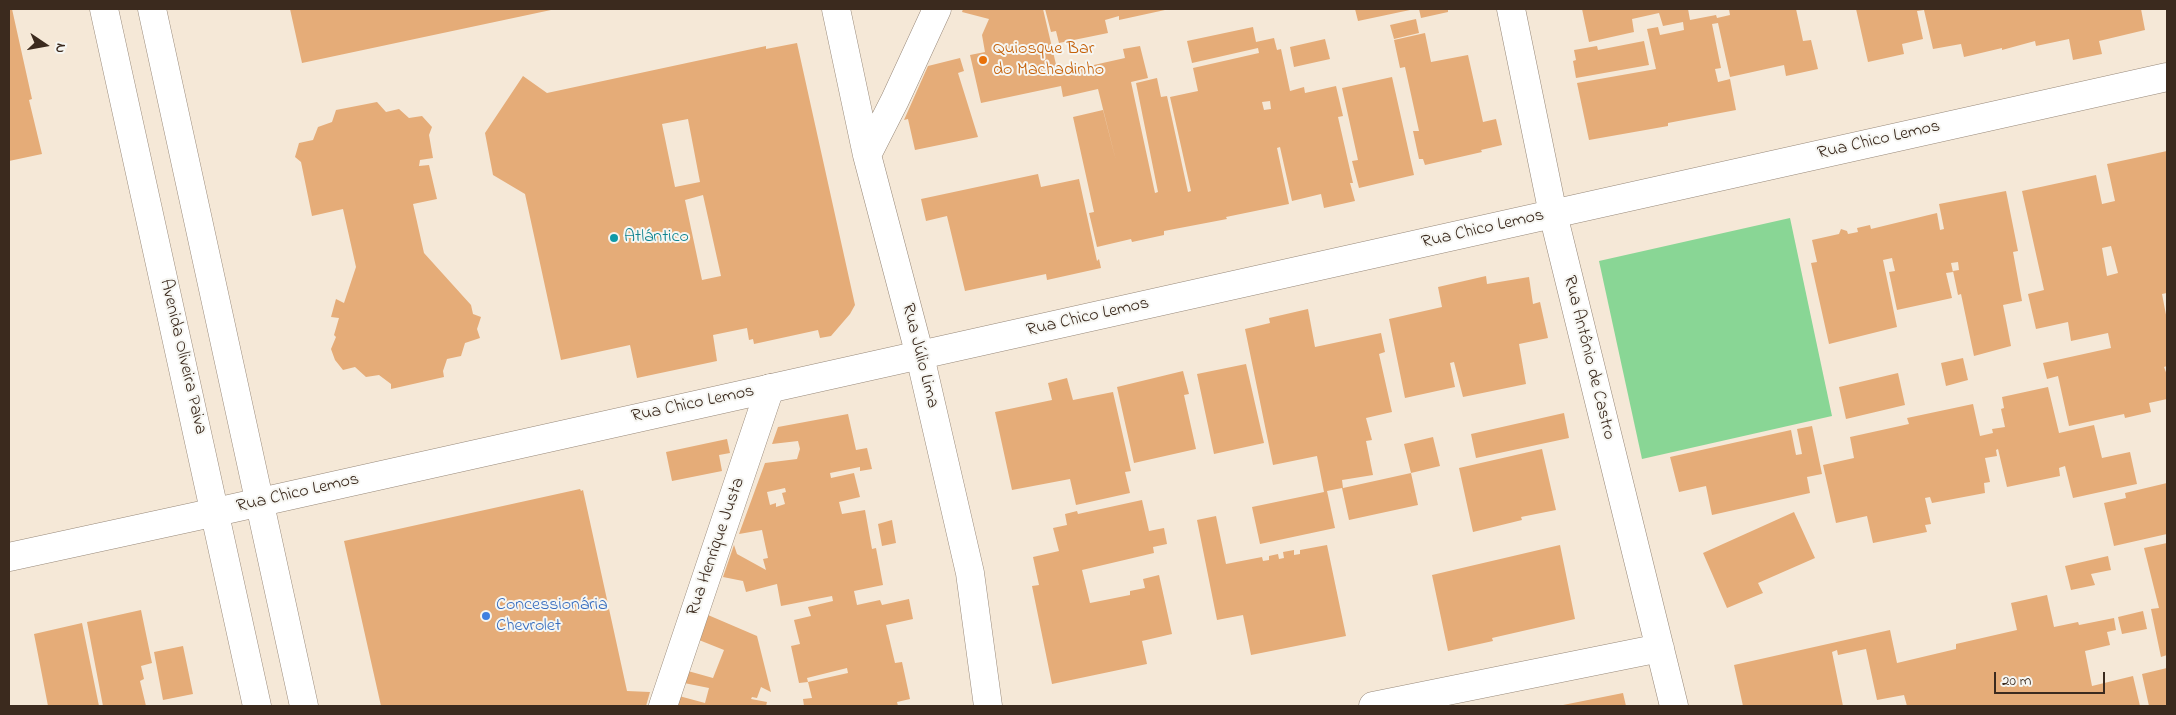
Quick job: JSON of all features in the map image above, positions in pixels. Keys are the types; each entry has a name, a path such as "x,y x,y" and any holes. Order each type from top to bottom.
{"street":[{"name":"Avenida Oliveira Paiva","path":"104,9 258,706"},
{"path":"152,9 304,706"},
{"name":"Rua Júlio Lima","path":"836,9 867,155 920,356 970,573 988,706"},
{"path":"867,155 937,9"},
{"name":"Rua Antônio de Castro","path":"1511,9 1553,214 1674,706"},
{"name":"Rua Chico Lemos","path":"9,557 920,356 2167,77"},
{"name":"Rua Henrique Justa","path":"663,706 770,388"},
{"path":"1373,706 1660,648"}],"green space":[{"path":"1790,218 1832,416 1642,459 1599,261"}],"building":[{"path":"9,9 12,9 32,99 29,100 42,154 9,161"},
{"path":"290,9 551,9 551,10 302,63"},
{"path":"963,9 1043,9 1058,73 1125,58 1123,49 1140,46 1148,78 1131,82 1155,193 1158,192 1136,83 1157,78 1161,97 1167,96 1188,192 1191,191 1170,97 1198,91 1193,68 1259,53 1258,48 1192,63 1187,41 1253,27 1256,42 1274,38 1277,50 1281,49 1290,91 1304,87 1305,93 1336,86 1343,116 1338,117 1353,183 1350,183 1355,201 1324,208 1321,194 1292,201 1280,147 1277,148 1289,204 1226,217 1227,219 1164,231 1164,235 1132,242 1131,239 1097,247 1089,213 1094,212 1073,117 1103,110 1116,161 1098,89 1063,97 1061,86 981,103 970,55 985,52 982,35 989,19 962,12","holes":["1270,101 1271,109 1264,110 1262,102"]},
{"path":"1045,9 1165,10 1119,20 1119,16 1105,20 1108,33 1059,43 1056,31 1051,32"},
{"path":"1355,9 1409,9 1410,10 1358,21"},
{"path":"1419,9 1448,9 1448,12 1421,18"},
{"path":"1582,9 1688,9 1690,20 1716,15 1717,18 1730,15 1729,9 1796,9 1803,41 1811,40 1818,69 1786,76 1784,65 1730,77 1718,23 1712,24 1721,68 1715,69 1718,82 1730,79 1736,110 1668,123 1668,126 1589,140 1577,83 1656,69 1647,29 1658,27 1660,35 1684,30 1683,22 1663,26 1659,13 1632,19 1634,32 1589,42"},
{"path":"1856,9 2141,9 2145,30 2099,41 2102,54 2073,60 2069,39 2036,46 2035,41 2002,50 2002,48 1964,57 1961,44 1933,49 1924,10 1917,11 1923,39 1902,44 1904,54 1868,62"},
{"path":"1416,19 1419,33 1394,39 1390,25"},
{"path":"1425,33 1431,62 1468,55 1483,122 1496,119 1502,145 1481,150 1482,152 1425,165 1423,159 1419,159 1413,131 1419,131 1405,67 1400,68 1394,40"},
{"path":"1325,39 1330,59 1294,67 1290,47"},
{"path":"1644,41 1649,65 1576,78 1573,61 1576,60 1574,50 1597,46 1598,50"},
{"name":"Atlántico","path":"797,43 855,305 850,314 831,336 820,338 818,330 754,344 753,339 749,340 747,328 713,335 717,361 637,378 630,345 561,360 525,194 493,175 485,133 523,76 547,93 766,46 766,49","holes":["688,119 700,182 675,187 662,124","703,195 721,276 702,280 685,200"]},
{"path":"960,58 964,71 958,73 978,137 915,150 908,119 904,120 928,66"},
{"path":"1392,77 1414,175 1359,188 1352,161 1358,160 1342,88"},
{"path":"377,102 386,112 399,109 409,118 422,116 432,127 429,135 433,158 420,160 419,166 429,165 437,199 413,204 424,253 471,305 473,314 481,317 477,329 480,338 465,343 461,356 447,359 443,371 444,377 391,389 391,384 379,375 366,377 355,367 343,370 335,360 331,349 336,337 334,335 339,318 331,317 336,299 344,303 356,267 343,209 312,216 301,162 295,157 299,143 313,140 318,127 332,122 336,110"},
{"path":"2167,151 2167,293 2162,294 2167,320 2167,366 2164,367 2167,375 2167,399 2149,403 2151,412 2125,418 2124,414 2069,426 2058,376 2047,379 2043,363 2111,348 2108,333 2071,341 2068,322 2036,329 2028,294 2044,290 2022,191 2096,175 2102,204 2115,201 2107,164","holes":["2111,246 2118,273 2107,276 2102,248"]},
{"path":"1038,174 1041,187 1079,179 1097,261 1099,259 1101,268 1047,280 1046,274 965,291 947,216 926,221 921,199"},
{"path":"2006,191 2018,251 2013,252 2022,301 2003,305 2011,346 1974,356 1961,294 1958,295 1953,271 1959,270 1958,262 1951,263 1953,272 1946,273 1952,298 1897,310 1889,272 1895,271 1892,258 1883,260 1897,327 1829,344 1811,263 1817,262 1812,240 1839,234 1841,229 1847,231 1848,234 1858,232 1857,228 1870,225 1871,229 1937,213 1940,230 1944,229 1939,204"},
{"path":"1486,276 1487,284 1529,277 1533,304 1540,302 1548,338 1519,344 1526,384 1463,397 1454,362 1450,363 1455,387 1405,398 1389,319 1442,307 1438,287"},
{"path":"1308,309 1315,347 1381,333 1385,352 1379,354 1392,412 1366,418 1372,440 1366,441 1373,475 1342,480 1343,488 1411,473 1418,505 1349,520 1342,488 1327,491 1335,528 1260,544 1252,507 1324,492 1317,456 1273,465 1245,329 1270,323 1269,318"},
{"path":"1963,358 1968,380 1946,386 1941,363"},
{"path":"1246,364 1264,443 1214,454 1197,374"},
{"path":"1183,371 1189,394 1184,395 1196,449 1134,463 1117,387"},
{"path":"1898,373 1905,405 1846,419 1839,387"},
{"path":"1067,378 1073,400 1113,392 1131,471 1125,472 1130,493 1076,505 1070,479 1012,490 995,412 1052,400 1048,383"},
{"path":"2048,387 2059,433 2094,425 2102,458 2130,452 2137,484 2073,498 2065,466 2059,468 2060,476 2007,487 1998,449 1996,450 1997,456 1985,458 1990,482 1984,483 1985,493 1932,503 1930,497 1925,498 1931,524 1925,525 1927,532 1873,543 1867,516 1836,523 1823,465 1854,458 1850,437 1909,424 1907,418 1973,404 1980,436 1993,433 1992,429 2005,427 2001,409 2004,408 2002,397"},
{"path":"1564,413 1569,438 1476,458 1471,434"},
{"path":"848,414 856,450 867,448 872,469 860,471 860,467 830,473 831,478 854,473 860,497 839,502 842,514 865,510 872,549 876,548 883,585 854,591 857,605 880,600 882,605 909,599 913,619 886,625 895,663 902,662 910,699 897,702 898,706 804,706 803,699 812,698 808,682 799,683 791,646 800,644 794,620 811,616 808,607 833,601 832,596 781,606 777,584 746,592 743,581 723,577 734,545 737,554 766,570 763,559 768,558 762,530 739,534 765,463 797,459 800,449 798,441 772,444 778,427","holes":["785,488 786,492 782,493 785,504 776,507 776,503 770,505 767,492","847,668 848,673 808,682 807,678"]},
{"path":"1812,426 1822,474 1807,477 1810,493 1712,515 1706,486 1679,492 1670,457 1791,430 1796,455 1802,454 1797,429"},
{"path":"1433,437 1440,466 1411,473 1404,444"},
{"path":"727,439 730,453 719,455 722,471 672,481 666,452"},
{"path":"1542,449 1556,510 1521,517 1522,520 1473,532 1459,468"},
{"path":"2167,483 2167,534 2114,546 2104,503 2126,498 2125,493"},
{"name":"Concessionária Chevrolet","path":"580,489 581,491 583,490 627,691 650,692 646,706 381,706 344,541"},
{"path":"1142,500 1149,531 1164,528 1167,544 1153,547 1154,553 1082,570 1090,603 1130,595 1130,591 1145,588 1143,579 1159,575 1172,634 1142,641 1147,664 1052,684 1032,586 1039,585 1033,557 1059,551 1053,528 1067,525 1065,514 1077,511 1078,514"},
{"path":"1794,512 1815,558 1758,583 1763,593 1727,608 1703,553"},
{"path":"1216,516 1226,564 1262,557 1263,561 1269,560 1269,556 1278,554 1279,559 1284,558 1283,552 1294,550 1294,555 1300,554 1300,550 1327,545 1346,636 1251,655 1243,615 1217,620 1197,520"},
{"path":"892,520 896,543 882,546 878,524"},
{"path":"2167,543 2167,655 2161,657 2151,609 2159,608 2144,548"},
{"path":"1560,545 1575,619 1492,638 1493,641 1448,651 1432,575"},
{"path":"2108,556 2111,570 2091,574 2095,585 2071,590 2065,566"},
{"path":"2047,595 2054,627 2078,622 2079,625 2114,618 2116,630 2107,632 2110,645 2085,651 2092,686 2133,676 2140,706 1907,706 1904,695 1877,700 1866,649 1838,655 1837,650 1832,652 1843,706 1743,706 1734,665 1890,630 1897,663 1956,649 1956,644 2017,630 2011,603"},
{"path":"141,610 152,663 141,666 144,679 140,681 146,706 103,706 87,622"},
{"path":"2143,611 2147,629 2122,634 2118,617"},
{"path":"708,615 757,636 771,692 761,687 757,698 752,697 751,699 767,702 766,706 675,706 679,696 705,703 709,688 684,683 688,671 713,678 724,650 699,640"},
{"path":"82,623 99,706 48,706 34,634"},
{"path":"183,646 193,694 163,700 154,652"},
{"path":"2167,668 2167,706 2149,706 2142,674"},
{"path":"1623,693 1626,706 1563,706 1563,705"}],"place":[{"name":"Quiosque Bar do Machadinho","path":"983,60"},
{"name":"Atlántico","path":"614,238"},
{"name":"Concessionária Chevrolet","path":"486,616"}]}
